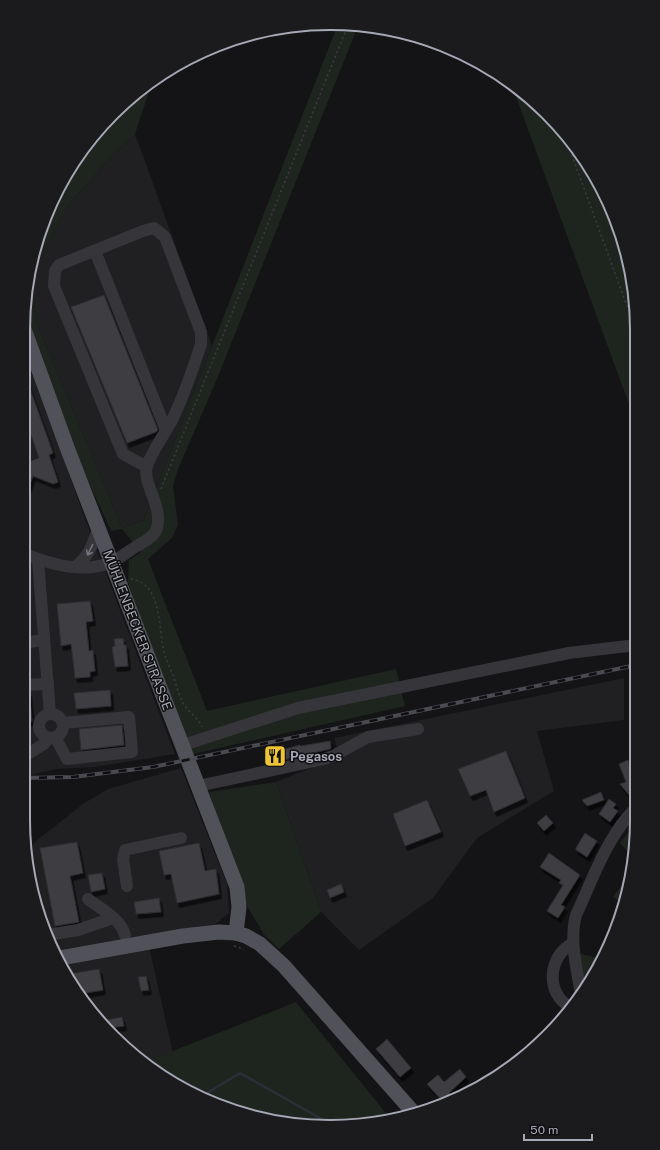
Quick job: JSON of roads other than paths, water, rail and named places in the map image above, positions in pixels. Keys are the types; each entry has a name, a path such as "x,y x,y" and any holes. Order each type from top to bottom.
{"main road":[{"name":"MÜHLENBECKER STRASSE","path":"30,345 117,579 183,745 237,887 239,907 232,939"},
{"path":"63,957 183,936 219,932 232,939 253,940 267,949 318,1002 411,1109"}],"street":[{"path":"30,557 38,560 75,567 97,566 111,562 147,540 157,530 159,517 156,502 149,486 147,467 173,416 201,344 201,332 165,237 154,228 142,231 59,265 54,271 54,286 123,454 147,467"},
{"path":"95,251 166,430"},
{"path":"75,567 85,559 90,552 98,529"},
{"path":"38,560 50,714"},
{"path":"30,642 44,640"},
{"path":"183,745 298,708 569,653 630,646"},
{"path":"30,685 48,684"},
{"path":"30,753 44,744 52,738 63,729 63,723 56,715 50,714 41,720 39,725 44,735 52,738 67,759 132,752 129,717 63,723"},
{"path":"198,786 333,756 368,737 418,729"},
{"path":"580,986 573,943 573,927 576,915 596,870 624,822 630,815"},
{"path":"127,886 123,859 125,850 181,838"},
{"path":"88,899 113,918 123,929 125,935"},
{"path":"54,934 78,930 113,918"},
{"path":"567,1004 555,994 553,987 553,974 559,955 564,948 573,943"}],"waterway":[{"path":"207,1093 240,1073 322,1120"}],"railway":[{"path":"30,778 73,777 153,767 630,666"}],"place":[{"name":"Pegasos","path":"275,756"}]}
